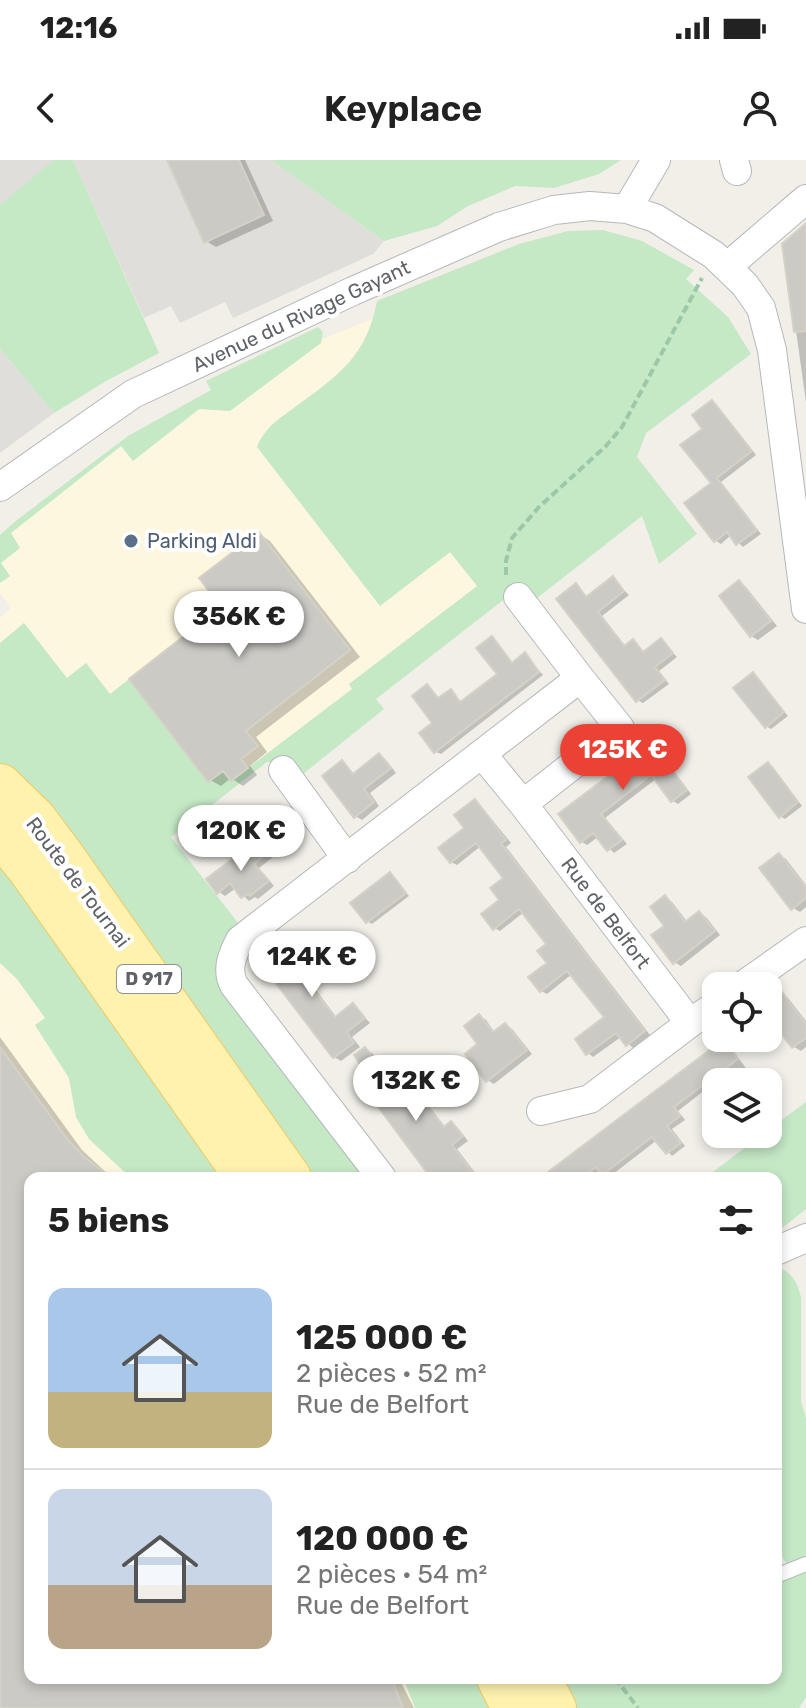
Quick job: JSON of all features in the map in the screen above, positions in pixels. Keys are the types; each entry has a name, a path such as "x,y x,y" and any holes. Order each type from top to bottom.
{"main road":[{"name":"Route de Tournai","path":"0,786 34,819 61,855 285,1172"},
{"name":"Route de Tournai","path":"0,832 57,907 244,1172"},
{"path":"502,1684 514,1708"},
{"path":"541,1684 554,1708"}],"street":[{"path":"627,209 656,160"},
{"path":"721,260 806,199"},
{"name":"Avenue du Rivage Gayant","path":"0,487 133,394 353,291 499,227 554,210 590,206 627,209 655,218 721,260 754,296 767,326 806,609"},
{"path":"518,597 620,728 523,804"},
{"path":"377,1172 231,979 231,959 240,940 580,678"},
{"name":"Rue de Belfort","path":"482,754 690,1023"},
{"path":"283,770 347,859"},
{"path":"762,972 806,941"},
{"path":"541,1111 590,1099 702,1015"},
{"path":"782,1248 806,1238"}],"lane":[{"path":"0,815 32,852 260,1172"},
{"path":"782,1574 806,1564"},
{"path":"517,1684 529,1708"}],"path":[{"path":"518,597 506,577 506,561 512,538 539,507 606,446 622,427 721,260"},
{"path":"620,1684 638,1708"}],"shaded area":[{"path":"0,160 64,160 0,213"},
{"path":"73,160 271,160 384,241 373,254 233,318 225,302 180,323 171,306 144,318"},
{"path":"374,318 350,364 257,447 380,606 451,552 478,586 350,684 352,689 231,781 110,694 86,663 67,678 24,623 0,643 0,618 11,608 0,593 0,583 10,576 1,563 10,534 121,446 133,461 200,409 230,411 323,339"},
{"path":"0,349 54,413 0,453"},
{"path":"0,963 17,979 45,1018 35,1026 69,1078 76,1117 89,1139 125,1172 24,1172 24,1684 405,1684 415,1708 0,1708"}],"green space":[{"path":"54,160 73,160 159,353 54,413 0,349 0,205"},
{"path":"271,160 621,160 599,174 554,188 515,186 468,206 437,226 384,241"},
{"path":"603,230 642,241 694,270 686,279 728,317 751,354 646,433 637,457 697,534 659,564 642,516 532,602 520,587 376,699 384,709 298,778 285,761 267,762 171,837 242,928 225,952 369,1172 302,1172 71,844 0,764 0,643 24,623 67,678 86,663 110,694 129,679 208,781 223,771 231,781 352,689 349,684 477,586 450,552 380,606 257,447 264,434 348,363 366,336 377,301 519,244 568,231"},
{"path":"318,327 323,332 321,343 230,411 199,409 133,461 121,446 11,533 20,548 1,563 10,576 0,583 0,535 17,520 128,436 211,390 206,381"},
{"path":"0,856 218,1172 125,1172 89,1139 76,1117 69,1078 35,1025 45,1018 17,979 0,963"},
{"path":"806,1102 806,1209 782,1228 782,1172 713,1172 745,1148 782,1148 782,1120"},
{"path":"782,1269 793,1278 801,1297 801,1402 806,1418 806,1556 787,1564 782,1556"},
{"path":"806,1571 806,1697 799,1708 571,1708 557,1684 782,1684 782,1581"},
{"path":"405,1684 477,1684 489,1708 415,1708"}],"building":[{"path":"167,160 239,160 264,215 204,243"},
{"path":"806,223 806,331 794,332 782,244"},
{"path":"712,400 752,451 717,478 757,530 736,545 727,532 714,542 684,503 711,483 680,445 702,429 692,415"},
{"path":"259,532 350,650 246,731 258,746 241,759 248,768 231,781 223,771 208,782 129,679 221,607 199,578"},
{"path":"613,576 624,591 598,612 624,646 633,639 643,652 661,638 673,653 655,667 665,680 636,702 556,599 576,583 586,597"},
{"path":"739,580 771,621 750,637 719,596"},
{"path":"492,636 512,663 525,652 539,672 434,753 419,733 432,723 412,696 427,684 438,698 451,689 460,702 497,674 476,648"},
{"path":"753,672 784,712 765,728 733,688"},
{"path":"665,733 680,753 667,764 687,790 671,802 651,775 601,814 622,840 607,851 593,833 580,843 558,814"},
{"path":"379,753 391,768 364,789 374,802 354,818 322,776 342,760 353,774"},
{"path":"768,762 798,802 779,818 748,777"},
{"path":"475,799 506,840 501,843 645,1031 626,1046 616,1033 586,1055 575,1039 604,1017 567,971 540,992 528,977 547,963 537,951 546,944 519,909 493,930 481,914 499,900 490,888 503,878 476,843 450,863 438,848 464,828 454,815"},
{"path":"256,841 266,854 254,864 269,881 250,896 241,898 230,883 217,894 206,879"},
{"path":"779,853 806,887 806,898 791,910 759,868"},
{"path":"390,872 406,893 366,923 350,903"},
{"path":"665,895 685,922 699,911 715,931 673,964 651,935 664,926 650,907"},
{"path":"273,936 297,967 315,953 327,969 308,982 335,1017 353,1003 365,1018 347,1032 354,1043 333,1058 268,973 275,968 261,945"},
{"path":"782,992 806,1024 806,1038 792,1048 782,1035"},
{"path":"479,1014 493,1032 505,1023 527,1050 486,1082 465,1054 477,1044 464,1026"},
{"path":"0,1047 68,1140 103,1172 24,1172 24,1684 393,1684 403,1708 0,1708"},
{"path":"365,1047 395,1086 405,1078 444,1127 451,1121 463,1136 452,1145 472,1172 427,1172 367,1092 374,1086 354,1055"},
{"path":"707,1052 732,1052 738,1059 726,1068 702,1068 702,1086 674,1107 680,1116 667,1126 681,1143 666,1154 652,1137 606,1172 600,1172 596,1167 589,1172 548,1172"}],"place":[{"name":"Parking Aldi","path":"131,541"}]}
